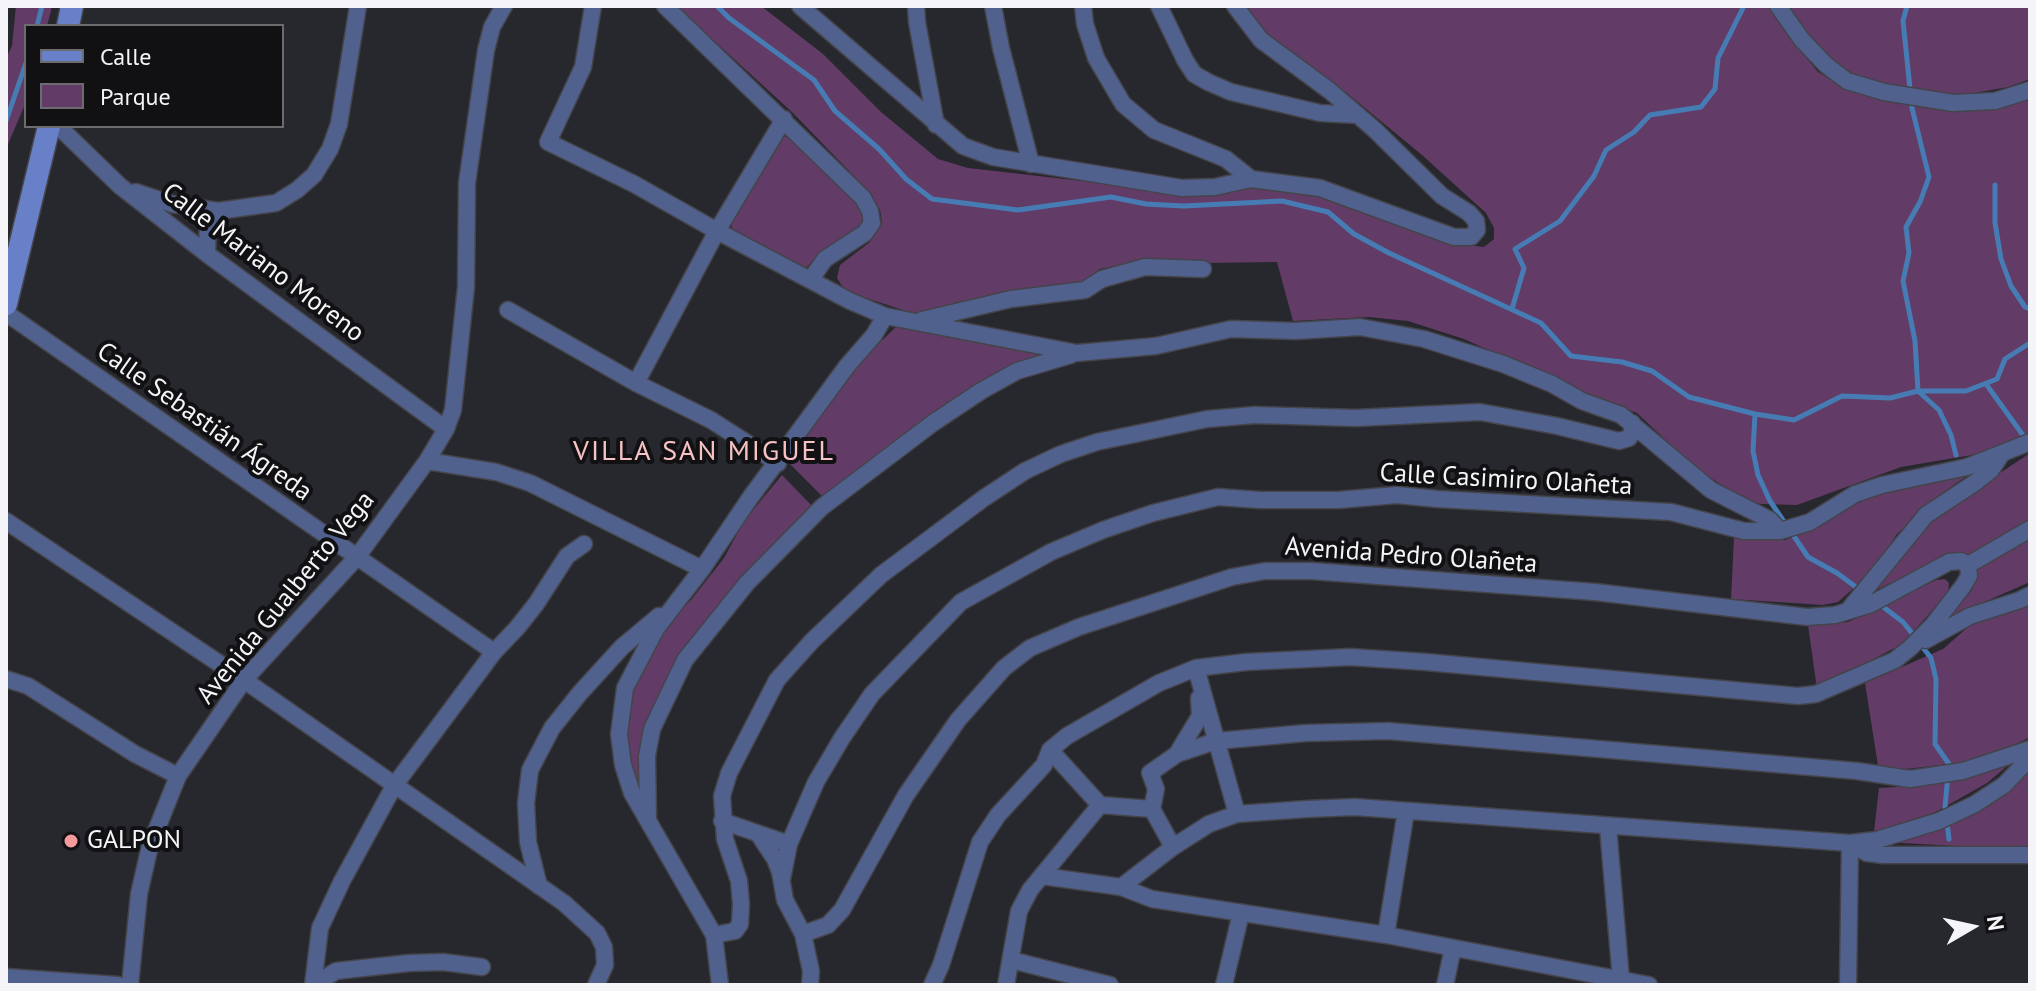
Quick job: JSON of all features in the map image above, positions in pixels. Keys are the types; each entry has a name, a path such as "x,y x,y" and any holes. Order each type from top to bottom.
{"street":[{"path":"120,186 172,204 218,211 276,203 297,190 314,175 330,149 339,124 358,6"},
{"name":"Avenida Gualberto Vega","path":"130,985 139,894 148,858 178,776 244,680 357,557 427,461 446,429 453,410 466,287 467,183 484,63 492,27 504,6"},
{"path":"593,6 583,67 548,142 634,184 850,301 885,316 1077,353"},
{"path":"665,6 863,198 870,211 872,223 865,233 825,259 811,279"},
{"path":"800,6 816,13 936,125 963,146 993,157 1182,188 1215,187 1251,179 1320,188 1454,237 1471,237 1477,230 1476,221 1469,213 1442,196 1358,115 1261,40 1235,6"},
{"path":"916,6 936,125"},
{"path":"993,6 1031,164"},
{"path":"1083,6 1085,24 1096,58 1123,104 1154,130 1226,159 1251,179"},
{"path":"1159,6 1194,74 1208,82 1231,92 1320,113 1358,115"},
{"path":"1778,6 1802,40 1847,81 1884,92 1953,103 1995,101 2030,90"},
{"path":"636,383 717,231 784,119"},
{"path":"6,304 49,128"},
{"name":"Calle Mariano Moreno","path":"60,128 120,186 207,254 446,429"},
{"path":"207,254 208,223 218,211"},
{"path":"917,321 1011,299 1085,290 1102,279 1145,267 1203,269"},
{"path":"508,310 636,383 711,420 778,463"},
{"name":"Calle Sebastián Ágreda","path":"6,313 494,652"},
{"path":"720,985 714,935 648,823 632,793 623,765 619,734 625,688 656,629 885,316"},
{"path":"648,823 647,756 652,729 685,660 747,583 822,507 933,423 1017,371 1077,353 1156,346 1231,329 1295,331 1360,327 1424,339 1503,364 1552,384 1582,401 1621,415 1711,490 1770,520 1780,531 1810,522 1855,494 1882,485 1967,467 2030,442"},
{"path":"714,935 735,931 740,924 739,881 725,839 722,796 729,773 777,680 812,641 881,575 1025,471 1097,442 1207,419 1255,415 1356,418 1480,412 1619,441 1629,438 1632,423"},
{"path":"1848,610 1926,515 1991,470 2001,455"},
{"path":"427,461 496,472 530,483 702,569"},
{"name":"Calle Casimiro Olañeta","path":"782,879 789,844 816,782 842,738 872,694 961,602 1051,552 1153,513 1218,497 1338,500 1397,495 1671,512 1744,531 1780,531"},
{"path":"6,521 244,680 564,903 597,933 604,947 605,965 596,985"},
{"path":"932,985 980,842 998,815 1044,765 1050,750 1067,736 1159,683 1196,668 1246,662 1350,657 1798,696 1816,694 1895,660 1933,625 1963,586 1969,576 1968,565 2030,529"},
{"path":"314,985 320,928 394,786 494,652 517,628 567,556 584,544"},
{"name":"Avenida Pedro Olañeta","path":"803,934 828,925 842,910 906,795 958,720 1004,668 1030,648 1079,627 1232,577 1265,571 1311,571 1595,592 1807,617 1835,615 1871,604 1949,562 1961,561 1968,565"},
{"path":"539,887 528,842 526,803 530,770 552,728 580,693 622,647 684,594"},
{"path":"1910,648 1970,616 2030,595"},
{"path":"1196,668 1237,814"},
{"path":"1177,754 1200,716 1196,668"},
{"path":"6,679 28,686 135,754 178,776"},
{"path":"1173,847 1152,809 1156,789 1150,773 1177,754 1216,741 1306,733 1388,731 1857,771 1910,779 1963,771 2030,749"},
{"path":"1050,750 1100,805 1152,809"},
{"path":"1121,887 1209,824 1237,814 1355,807 1850,843 1877,840 1939,821 1975,804 2004,785 2030,758"},
{"path":"1006,985 1019,911 1030,890 1100,805"},
{"path":"1386,935 1406,811"},
{"path":"722,821 789,844"},
{"path":"1608,827 1621,980"},
{"path":"759,835 775,859 785,900 803,934 811,971 810,985"},
{"path":"1850,843 1867,853 1883,855 2030,855"},
{"path":"1848,985 1850,843"},
{"path":"1042,876 1121,887 1152,899 1386,935 1649,985"},
{"path":"1224,985 1241,913"},
{"path":"1445,985 1453,948"},
{"path":"1011,960 1110,985"},
{"path":"314,985 336,971 409,963 443,962 482,967"},
{"path":"6,977 118,985"}],"green space":[{"path":"16,6 51,6 48,24 24,24 24,107 6,149 6,58 12,46"},
{"path":"676,6 761,6 823,54 881,112 938,159 968,168 1135,187 1259,185 1334,195 1458,244 1484,247 1494,239 1494,228 1486,213 1348,94 1253,26 1243,6 1773,6 1792,40 1818,72 1843,87 1870,95 2030,95 2030,433 1984,453 1901,467 1797,505 1762,504 1746,501 1694,467 1637,413 1581,392 1464,339 1408,321 1369,317 1293,321 1277,262 1203,263 1149,259 1100,269 1084,281 926,314 912,313 854,294 844,289 837,278 840,265 870,242 882,222 880,210 871,194 793,113"},
{"path":"1786,6 2030,6 2030,79 2008,87 1963,95 1896,88 1846,71 1812,43"},
{"path":"781,136 788,137 857,203 862,212 862,227 818,255 806,268 797,267 733,230 731,224"},
{"path":"896,327 1047,355 918,425 824,498 788,462 857,364"},
{"path":"2030,453 2030,582 1982,603 1933,635 1972,590 1974,576 1940,559 1874,591 1922,530 1946,509"},
{"path":"1972,472 1937,497 1897,534 1871,573 1838,602 1823,605 1731,599 1734,537 1785,540 1817,527 1861,501 1921,481"},
{"path":"782,475 813,507 674,666 648,721 644,803 632,776 624,718 633,688 668,623 691,600 724,558 744,521"},
{"path":"1945,579 1949,583 1948,593 1902,644 1817,689 1808,625 1848,622 1936,580"},
{"path":"2030,599 2029,738 1977,761 1879,772 1865,683 1943,649 1968,627"},
{"path":"2013,761 1987,783 1936,812 1874,832 1879,788 1917,786"},
{"path":"2030,766 2030,850 1884,842 1955,821 1986,808 2017,782"}],"waterway":[{"path":"38,24 42,6"},
{"path":"717,6 814,80 835,111 879,149 906,179 932,199 1018,210 1111,197 1146,204 1184,206 1282,201 1328,212 1354,234 1389,253 1541,323 1571,356 1622,362 1652,371 1689,397 1755,414 1794,420 1842,396 1890,398 1918,391 1966,391 1997,379 2005,359 2030,343"},
{"path":"1512,309 1524,268 1515,249 1560,221 1594,176 1606,150 1634,132 1650,115 1701,107 1715,89 1718,58 1744,6"},
{"path":"1907,6 1903,21 1912,108 1929,177 1906,227 1909,253 1903,281 1915,341 1918,391 1939,410 1956,455"},
{"path":"6,121 24,69"},
{"path":"1995,185 1995,223 2001,259 2011,286 2025,307 2030,309"},
{"path":"1986,384 2025,438"},
{"path":"1755,414 1753,451 1758,475 1770,501 1808,557 1860,590"},
{"path":"1878,603 1903,622 1915,637"},
{"path":"1921,645 1931,658 1936,679 1935,744 1949,764 1945,807 1949,839"}],"place":[{"name":"GALPON","path":"71,841"}],"district":[{"name":"VILLA SAN MIGUEL","path":"704,452"}]}
